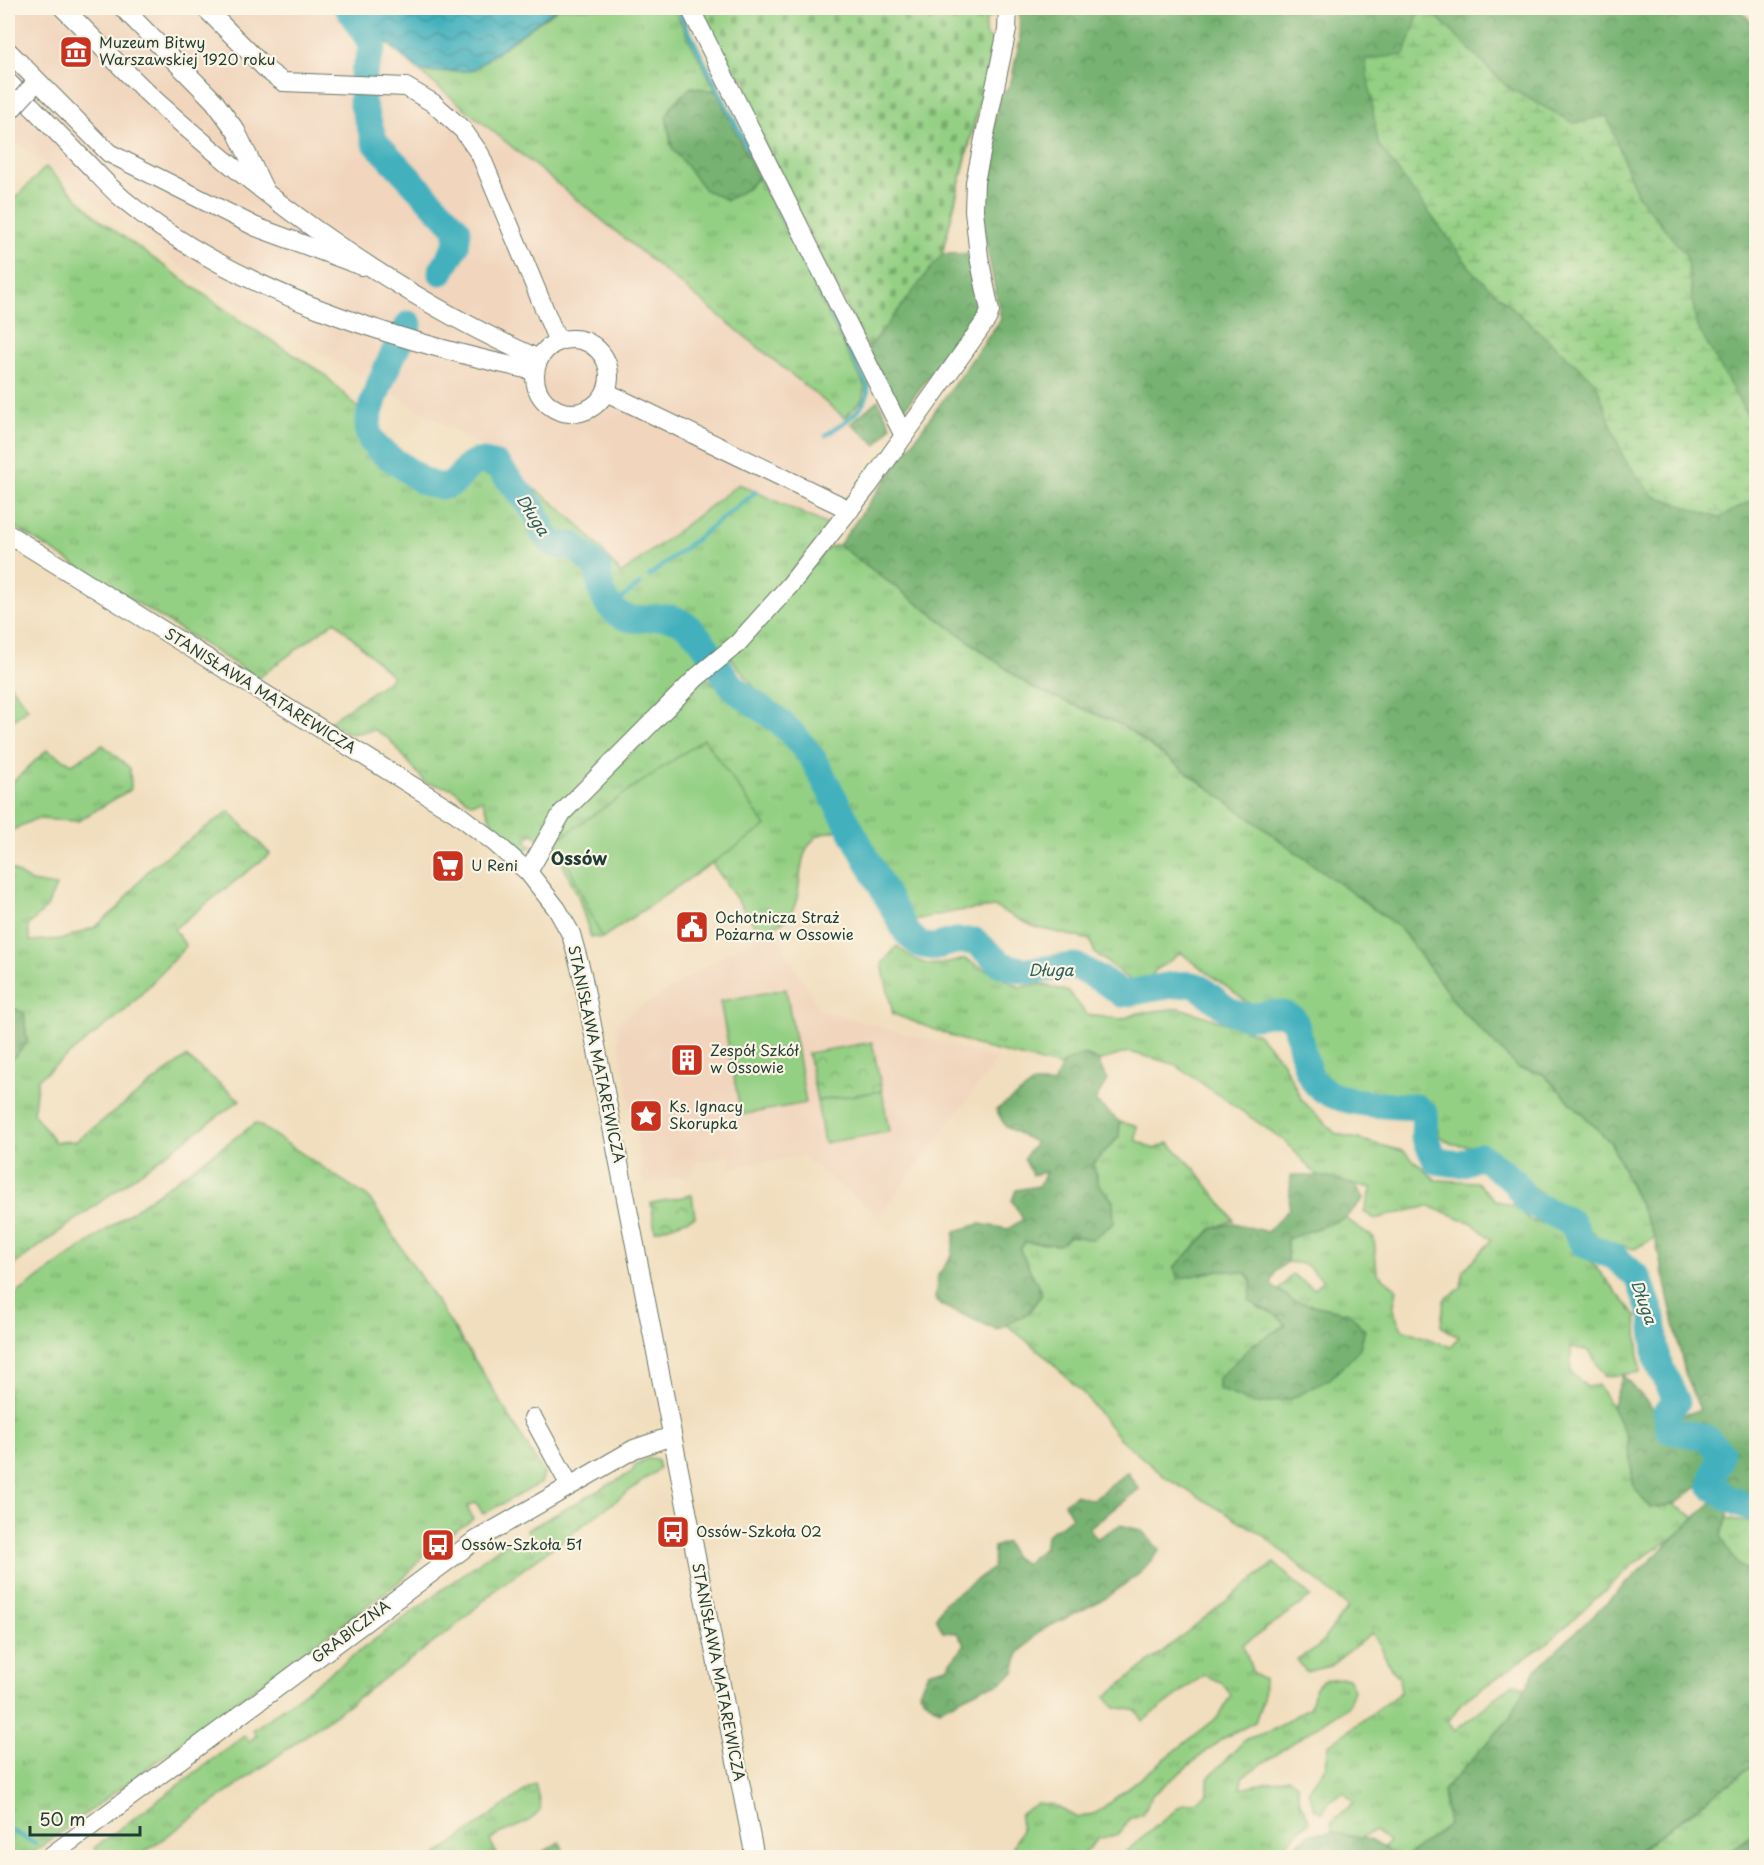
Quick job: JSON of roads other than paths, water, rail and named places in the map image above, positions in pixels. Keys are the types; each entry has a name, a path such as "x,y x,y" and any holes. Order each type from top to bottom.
{"street":[{"path":"63,8 155,100 265,190 379,270 537,365"},
{"path":"123,8 214,101 236,132 265,190"},
{"path":"205,8 268,71 283,82 406,87 419,93 472,140 558,342"},
{"path":"690,8 903,435"},
{"path":"528,872 562,813 697,677 738,643 790,585 850,510 984,324 990,311 977,234 975,182 1007,30 1008,8"},
{"path":"8,51 35,85 109,153 256,227 329,256 379,270"},
{"path":"8,82 121,198 165,230 277,290 381,331 428,346 537,365"},
{"path":"8,113 35,85"},
{"path":"577,339 599,350 610,372 606,393 596,405 586,411 561,412 541,398 536,387 537,365 544,352 558,342 577,339"},
{"path":"606,393 850,510"},
{"name":"STANISŁAWA MATAREWICZA","path":"8,534 456,813 528,872 564,921 582,974 755,1857"},
{"path":"533,1418 569,1484"},
{"name":"GRABICZNA","path":"48,1857 473,1542 569,1484 642,1445 672,1436"}],"water":[{"path":"361,8 557,8 471,71 420,72 379,36"}],"waterway":[{"name":"Długa","path":"348,8 373,46 363,75 362,102 375,142 458,230 456,246 441,272"},
{"path":"677,8 868,386 865,401 860,408 826,435"},
{"name":"Długa","path":"409,324 382,379 370,412 369,435 375,445 421,480 436,486 453,483 468,467 478,462 497,465 535,511 543,532 551,542 560,546 573,545 598,568 604,598 617,613 631,619 671,618 690,628 733,687 784,726 813,759 906,932 920,945 934,947 955,941 975,941 1002,965 1026,971 1076,966 1122,994 1173,985 1193,985 1235,1013 1248,1016 1279,1013 1294,1019 1308,1070 1319,1087 1343,1099 1416,1107 1425,1114 1424,1136 1436,1161 1459,1164 1481,1156 1513,1180 1527,1201 1572,1223 1583,1244 1615,1257 1639,1279 1653,1318 1657,1360 1677,1402 1666,1412 1669,1430 1705,1437 1721,1452 1711,1485 1728,1498 1756,1510"},
{"path":"649,576 756,492"},
{"path":"611,607 640,584"},
{"path":"8,1829 35,1843"}],"place":[{"name":"Muzeum Bitwy Warszawskiej 1920 roku","path":"76,52"},
{"name":"U Reni","path":"448,866"},
{"name":"Ochotnicza Straż Pożarna w Ossowie","path":"692,927"},
{"name":"Zespół Szkół w Ossowie","path":"687,1060"},
{"name":"Ks. Ignacy Skorupka","path":"646,1116"},
{"name":"Ossów-Szkoła 02","path":"673,1532"},
{"name":"Ossów-Szkoła 51","path":"438,1545"}],"district":[{"name":"Ossów","path":"579,859"}]}
